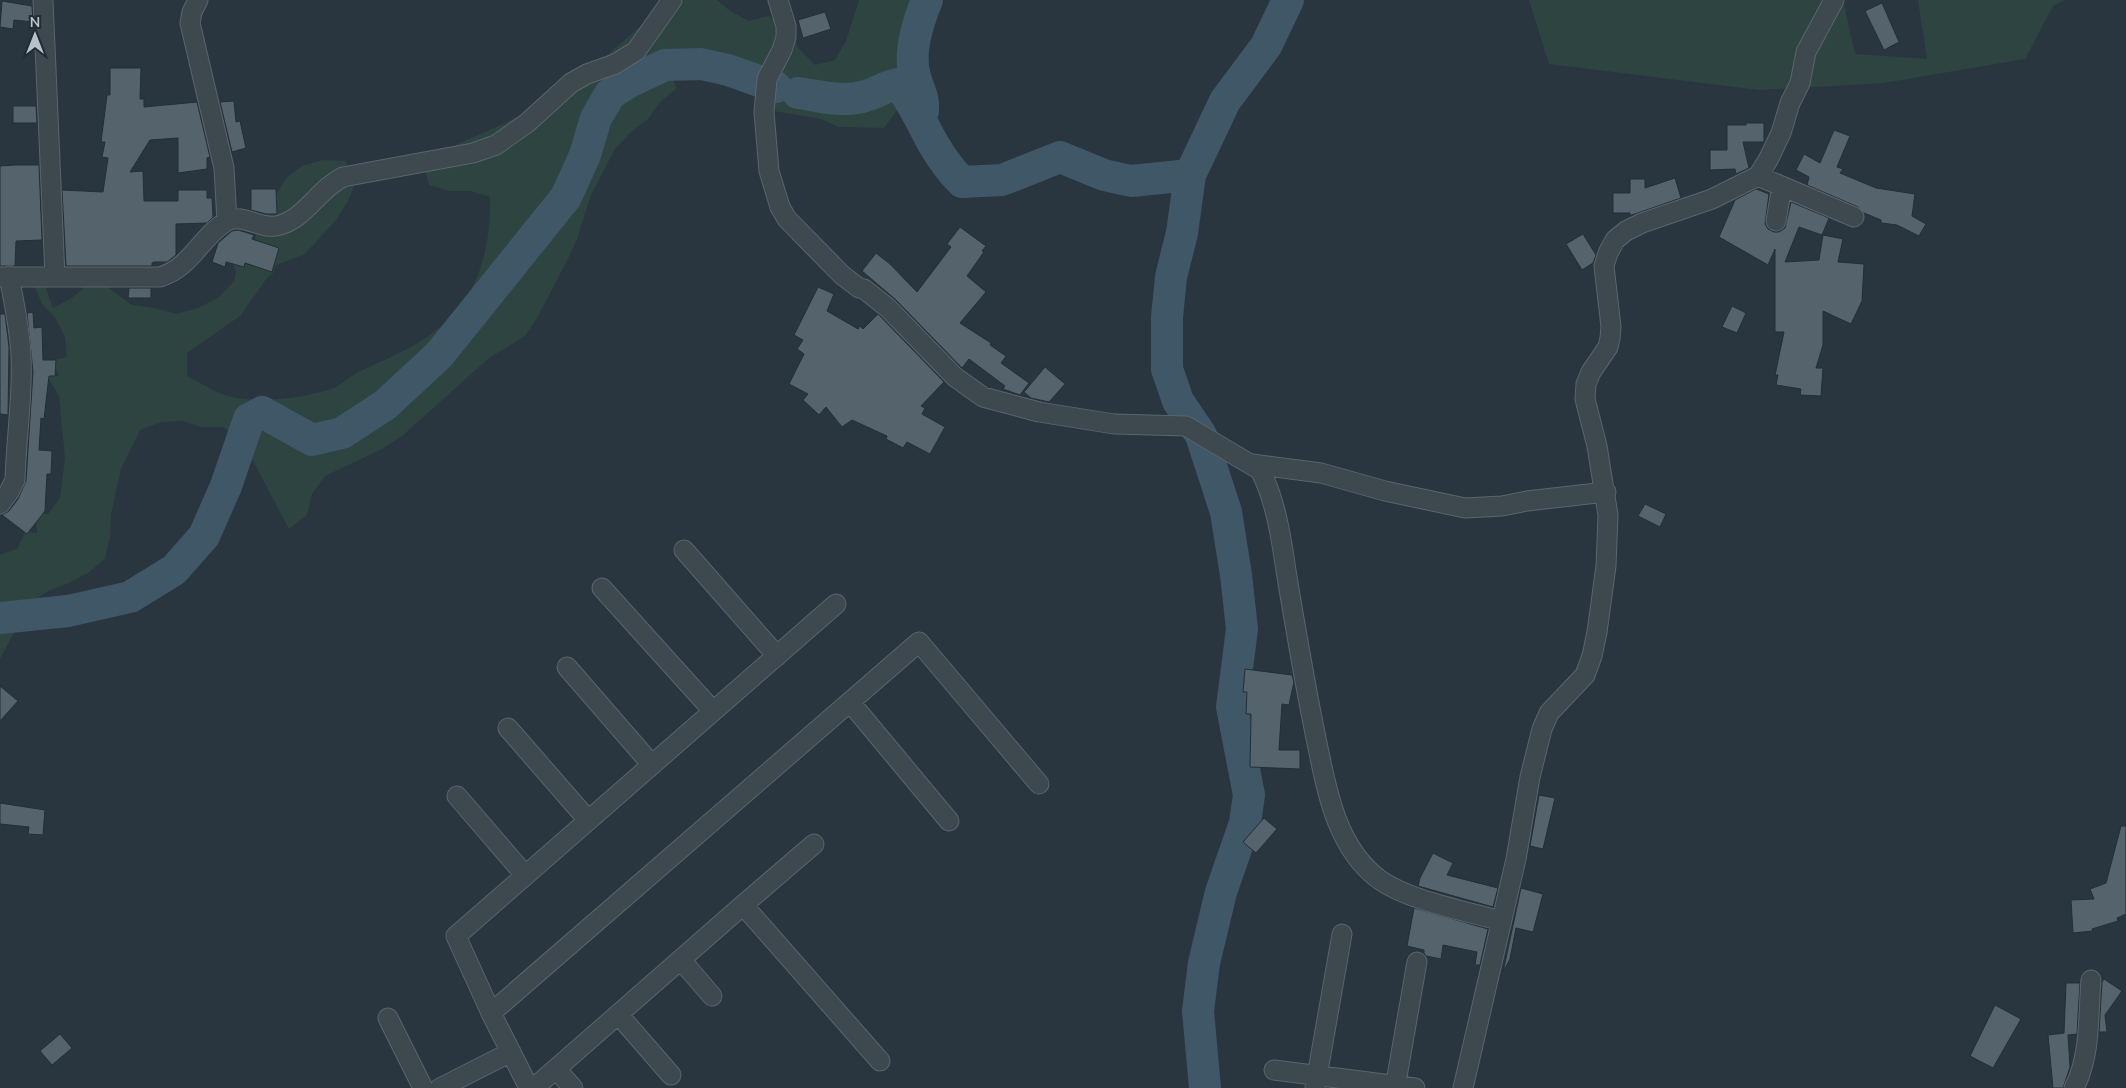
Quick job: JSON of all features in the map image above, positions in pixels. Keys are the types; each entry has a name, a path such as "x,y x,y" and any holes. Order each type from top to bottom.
{"street":[{"path":"43,0 54,278"},
{"path":"198,0 192,12 190,22 224,168 227,221"},
{"path":"0,504 15,480 21,355 14,301 4,276 154,278 169,274 184,265 207,237 227,221 238,219 265,227 279,225 297,216 325,188 343,177 473,153 496,145 526,123 571,83 587,74 615,64 636,51 672,0"},
{"path":"778,0 784,20 786,37 782,50 767,79 764,112 769,171 780,207 787,219 842,275 888,308 955,377 983,397 1039,412 1114,424 1182,426 1191,428 1260,470 1265,479 1278,522 1321,764 1334,812 1352,852 1362,864 1388,885 1412,895 1501,921"},
{"path":"1463,1088 1516,859 1530,777 1542,729 1549,714 1585,675 1592,656 1608,530 1606,492 1585,399 1588,378 1608,347 1610,338 1611,327 1604,266 1608,253 1615,240 1634,227 1712,199 1758,176 1781,133 1790,103 1800,83 1806,52 1834,0"},
{"path":"1758,176 1854,217"},
{"path":"1776,221 1782,186"},
{"path":"1252,464 1321,473 1385,491 1465,508 1502,506 1606,492"},
{"path":"684,550 777,656"},
{"path":"602,588 713,711"},
{"path":"529,1088 491,1013 456,936 836,604"},
{"path":"491,1013 919,642 1039,784"},
{"path":"567,666 652,765"},
{"path":"850,702 948,821"},
{"path":"508,728 588,820"},
{"path":"457,796 525,876"},
{"path":"534,1088 814,844"},
{"path":"743,904 880,1061"},
{"path":"1316,1082 1342,934"},
{"path":"681,960 712,996"},
{"path":"1396,1086 1417,962"},
{"path":"2074,1088 2080,1075 2085,1055 2091,980"},
{"path":"618,1014 671,1075"},
{"path":"388,1018 423,1088"},
{"path":"440,1088 511,1052"},
{"path":"556,1069 573,1088"},
{"path":"1274,1070 1316,1082 1415,1088"}],"green space":[{"path":"677,0 717,0 730,11 749,21 769,16 789,26 798,48 815,65 835,60 846,41 859,0 917,0 901,28 898,52 904,74 898,84 898,109 884,128 839,127 821,119 768,110 781,88 770,84 758,69 740,58 718,64 665,65 677,88 660,102 648,119 631,132 615,149 591,195 577,239 568,259 537,318 525,336 489,358 402,436 382,449 325,476 312,494 307,515 289,529 241,438 223,427 202,427 183,421 161,422 140,430 121,469 111,514 110,537 105,559 88,573 48,591 30,603 0,659 0,555 18,548 25,532 37,533 36,513 48,514 60,498 65,458 59,396 47,376 59,376 53,360 67,357 65,337 56,319 42,304 31,277 45,285 53,308 72,298 95,278 132,305 155,308 177,314 198,308 219,297 234,281 236,271 233,264 253,244 263,216 286,178 302,166 322,160 345,161 356,181 348,201 336,220 305,254 276,265 273,273 267,278 240,316 187,353 187,376 228,396 253,400 282,399 312,394 336,387 355,374 409,348 436,331 465,300 475,282 487,242 490,197 471,191 449,191 429,185 424,165 440,152 525,114 586,74 653,15"},
{"path":"1529,0 1843,0 1855,54 1927,59 1918,0 2065,0 2053,6 2025,59 1884,83 1759,90 1549,64"}],"building":[{"path":"2,1 32,6 33,22 14,20 13,29 0,27"},
{"path":"1882,3 1899,42 1884,50 1865,11"},
{"path":"825,12 831,29 803,38 798,20"},
{"path":"110,68 141,68 140,99 144,99 144,107 197,102 210,157 207,158 207,169 178,173 178,138 150,140 130,172 143,171 144,201 178,201 178,190 207,190 207,198 212,198 213,217 207,223 176,224 176,255 167,262 154,262 152,266 66,266 62,190 103,192 108,158 102,157 105,142 101,142 107,95 110,95"},
{"path":"234,101 236,122 240,121 246,148 232,152 220,102"},
{"path":"13,106 36,106 37,123 13,123"},
{"path":"1746,123 1764,123 1764,142 1743,142 1749,168 1736,174 1735,169 1710,170 1710,150 1727,150 1727,125 1746,125"},
{"path":"1834,130 1850,136 1837,167 1843,169 1840,173 1876,188 1915,194 1912,216 1926,224 1919,236 1897,225 1881,223 1881,220 1864,213 1858,207 1807,185 1809,177 1796,170 1804,154 1820,163"},
{"path":"39,165 42,240 16,241 15,266 0,266 0,166"},
{"path":"1675,178 1681,198 1632,215 1630,213 1613,213 1613,193 1630,193 1630,179 1645,179 1645,188"},
{"path":"251,189 276,189 277,214 266,214 251,210"},
{"path":"1756,189 1769,194 1765,224 1768,229 1774,232 1779,232 1785,228 1791,202 1829,218 1822,235 1799,227 1785,262 1819,260 1823,235 1843,239 1838,262 1864,264 1862,301 1851,324 1823,311 1823,345 1816,368 1823,368 1821,396 1800,395 1801,389 1776,385 1778,375 1775,375 1784,332 1775,332 1775,249 1768,265 1719,237 1735,200"},
{"path":"960,227 986,246 982,251 984,252 967,276 986,292 960,323 991,343 990,345 1006,356 1001,363 1029,383 1020,395 1003,389 1005,386 969,359 962,368 896,300 862,271 876,253 890,264 917,292 951,247 947,244"},
{"path":"238,230 254,235 252,239 279,248 272,272 245,263 244,267 226,262 225,267 212,262 218,243 232,231"},
{"path":"1583,234 1596,255 1593,263 1582,270 1566,244"},
{"path":"818,287 834,294 827,311 858,329 860,326 863,329 878,314 944,382 921,406 925,408 922,414 945,427 930,454 907,442 903,448 886,439 887,436 852,420 842,427 826,407 819,415 803,400 808,394 789,384 804,354 797,349 803,340 794,335"},
{"path":"129,288 151,288 151,298 128,298"},
{"path":"1732,306 1746,313 1737,333 1722,327"},
{"path":"33,312 34,328 42,327 43,360 56,360 55,376 49,376 44,419 41,418 39,450 52,451 51,474 47,474 45,511 27,534 2,515 9,511 18,499 26,481 33,372 27,313"},
{"path":"0,314 5,314 9,347 8,415 0,414"},
{"path":"1045,367 1065,384 1049,402 1031,398 1024,392"},
{"path":"1645,504 1666,514 1660,527 1638,516"},
{"path":"1245,669 1292,675 1294,682 1289,705 1282,704 1279,750 1300,750 1300,769 1250,767 1251,714 1246,714 1247,692 1243,692"},
{"path":"0,686 18,701 0,721"},
{"path":"1539,795 1555,798 1543,849 1530,846"},
{"path":"0,803 45,810 43,835 28,834 29,827 0,824"},
{"path":"1264,818 1277,829 1256,853 1243,842"},
{"path":"2121,826 2126,826 2126,914 2117,918 2118,921 2092,929 2093,931 2073,933 2071,900 2094,899 2090,889 2106,883"},
{"path":"1433,853 1453,863 1447,875 1498,888 1493,907 1418,886"},
{"path":"1521,888 1543,894 1533,932 1516,928 1510,959 1503,972"},
{"path":"1414,908 1488,929 1480,965 1475,965 1477,952 1443,945 1441,959 1426,956 1424,950 1407,946"},
{"path":"2104,979 2122,991 2105,1015 2107,1032 2099,1032 2102,982"},
{"path":"2066,983 2080,983 2077,1034 2068,1035 2070,1067 2063,1088 2053,1088 2048,1035 2064,1033"},
{"path":"1995,1005 2021,1019 1993,1068 1970,1056"},
{"path":"60,1034 72,1048 52,1065 40,1051"}],"waterway":[{"path":"923,111 922,97 913,68 913,48 917,28 927,0"},
{"path":"1205,1088 1198,1011 1204,963 1221,892 1245,823 1249,795 1232,707 1242,629 1226,512 1201,435 1178,401 1167,369 1167,317 1171,277 1182,233 1190,175 1225,101 1266,46 1288,0"},
{"path":"0,618 68,611 130,597 174,570 204,536 226,486 249,419 262,412 312,440 342,433 385,405 439,355 566,197 585,155 596,118 610,94 631,81 665,65 701,64 728,70 776,87"},
{"path":"798,93 849,99 870,95 898,84 913,106 940,155 962,182 1002,180 1060,157 1104,175 1131,181 1190,175"}]}
